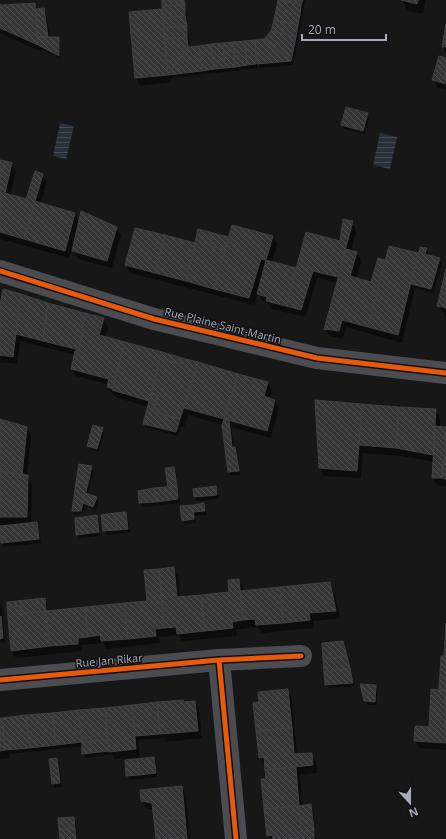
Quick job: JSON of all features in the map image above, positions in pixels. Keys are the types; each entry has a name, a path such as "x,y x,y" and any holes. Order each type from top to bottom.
{"street":[{"name":"Rue Plaine Saint-Martin","path":"0,271 154,319 311,357 446,373"},
{"name":"Rue Jan Rikar","path":"0,680 219,660 301,656"},
{"path":"219,660 236,839"}],"shaded area":[{"path":"60,123 74,126 66,159 53,156"},
{"path":"380,133 397,137 390,169 373,165"}],"building":[{"path":"162,0 184,0 185,5 162,6"},
{"path":"278,0 301,5 300,15 276,10"},
{"path":"280,0 303,0 301,5"},
{"path":"401,0 418,0 417,4"},
{"path":"35,3 38,45 0,28 0,4"},
{"path":"185,5 185,16 163,18 162,6"},
{"path":"44,8 48,37 37,37 36,9"},
{"path":"162,9 168,75 135,78 129,12"},
{"path":"276,10 300,15 298,25 274,20"},
{"path":"185,16 187,26 164,28 163,18"},
{"path":"274,20 298,25 296,37 271,31"},
{"path":"446,24 446,47 442,47"},
{"path":"187,26 187,38 164,39 164,28"},
{"path":"271,31 296,37 291,61 264,39"},
{"path":"37,37 59,37 59,56 38,45"},
{"path":"187,38 188,47 168,75 164,39"},
{"path":"264,39 291,61 257,64 255,40"},
{"path":"255,40 256,64 247,65 245,41"},
{"path":"245,41 247,65 235,67 233,42"},
{"path":"233,42 235,67 225,68 223,43"},
{"path":"223,43 225,68 214,69 211,44"},
{"path":"211,44 214,69 202,71 199,46"},
{"path":"199,46 202,71 168,75 188,47"},
{"path":"439,56 446,58 446,84 432,80"},
{"path":"346,107 368,113 363,131 341,125"},
{"path":"0,160 5,161 0,178"},
{"path":"5,161 12,163 5,193 26,199 35,171 43,174 24,239 0,232 0,178"},
{"path":"35,201 75,213 65,251 24,239"},
{"path":"81,211 117,227 107,261 72,251"},
{"path":"343,219 353,221 338,277 313,271 301,310 286,306 306,232 340,241"},
{"path":"232,225 273,236 266,260 261,259 249,298 214,289"},
{"path":"135,228 165,235 155,273 125,265"},
{"path":"198,229 213,233 210,246 225,250 214,289 186,281"},
{"path":"213,233 229,237 225,250 210,246"},
{"path":"165,235 195,243 186,281 155,273"},
{"path":"389,246 418,253 398,335 368,327"},
{"path":"420,247 427,248 425,254 440,258 431,289 411,284"},
{"path":"346,249 357,252 350,276 371,282 378,258 385,260 368,327 342,320 339,331 324,329"},
{"path":"266,260 296,268 286,306 266,301 267,297 257,294"},
{"path":"446,269 446,308 437,306"},
{"path":"3,289 21,294 13,357 0,355 0,306"},
{"path":"21,294 48,303 43,341 16,334"},
{"path":"48,303 85,313 79,350 43,341"},
{"path":"85,313 104,318 99,335 125,342 113,389 107,387 109,379 71,369 75,351 79,350"},
{"path":"125,342 162,352 149,401 112,390"},
{"path":"162,352 182,358 180,364 160,358"},
{"path":"160,358 180,364 182,358 198,362 180,419 153,412 158,396 151,394"},
{"path":"198,362 238,374 224,419 184,408"},
{"path":"238,374 268,382 264,396 275,400 267,431 224,419"},
{"path":"151,394 158,396 153,412 180,419 176,432 143,424"},
{"path":"315,400 362,404 357,471 319,468"},
{"path":"362,404 399,407 396,448 359,445"},
{"path":"399,407 436,409 433,455 396,448"},
{"path":"0,419 27,427 22,475 0,471"},
{"path":"224,419 229,420 232,447 235,447 239,471 228,472 222,425"},
{"path":"93,425 103,428 97,449 87,446"},
{"path":"435,426 446,427 446,465 443,464 442,478 432,478"},
{"path":"79,464 92,466 88,484 76,482"},
{"path":"443,464 446,465 446,479 442,478"},
{"path":"174,467 177,486 168,487 165,468"},
{"path":"0,471 28,475 27,517 0,517"},
{"path":"76,482 88,484 81,511 72,511"},
{"path":"177,486 178,499 156,502 154,488"},
{"path":"216,486 217,495 194,497 193,489"},
{"path":"154,488 156,502 139,503 138,491"},
{"path":"85,493 97,497 93,507 83,503"},
{"path":"204,503 205,511 193,512 193,505"},
{"path":"193,505 194,519 182,521 180,506"},
{"path":"126,512 128,529 117,530 115,513"},
{"path":"115,513 117,530 103,531 101,515"},
{"path":"97,515 99,532 76,535 75,518"},
{"path":"37,522 39,539 1,543 0,526"},
{"path":"174,567 177,597 201,595 205,631 177,634 176,627 164,628 159,569"},
{"path":"159,569 164,628 155,629 156,636 128,639 124,603 147,601 144,570"},
{"path":"239,579 243,620 232,622 233,628 205,631 201,595 229,592 228,580"},
{"path":"330,582 336,611 309,613 310,620 283,623 280,587"},
{"path":"280,587 283,623 256,625 255,619 243,620 240,591"},
{"path":"45,598 46,611 21,614 21,606 7,607 7,602"},
{"path":"124,603 128,639 101,641 100,635 88,637 85,607"},
{"path":"21,606 21,614 46,611 50,646 11,651 7,607"},
{"path":"85,607 88,637 78,638 78,644 50,646 46,611"},
{"path":"1,616 3,638 0,639 0,617"},
{"path":"446,623 446,656 444,656"},
{"path":"343,641 347,656 323,659 322,643"},
{"path":"347,656 350,668 324,672 323,659"},
{"path":"441,656 446,656 446,691 439,690"},
{"path":"350,668 353,683 325,685 324,672"},
{"path":"360,684 376,685 375,702 364,701"},
{"path":"288,689 292,728 256,731 253,703 259,702 258,692"},
{"path":"431,689 446,691 446,743 414,741 415,726 429,727"},
{"path":"183,700 184,702 195,701 198,731 160,734 157,702"},
{"path":"157,702 160,734 135,736 132,705"},
{"path":"132,705 136,749 109,752 105,708"},
{"path":"105,708 108,740 82,742 78,710"},
{"path":"78,710 82,742 56,745 52,713"},
{"path":"52,713 56,745 30,748 26,715"},
{"path":"26,715 30,748 5,750 2,718"},
{"path":"0,718 2,718 5,750 0,751"},
{"path":"292,728 294,754 312,753 313,765 265,770 264,757 259,758 256,731"},
{"path":"108,740 109,751 82,754 82,742"},
{"path":"154,757 156,773 139,775 137,759"},
{"path":"57,758 60,783 52,784 49,759"},
{"path":"137,759 139,775 126,776 125,760"},
{"path":"296,767 299,806 264,809 261,779 266,779 265,770"},
{"path":"182,786 185,817 154,820 152,803 141,801 140,790"},
{"path":"311,804 314,830 301,832 299,806"},
{"path":"299,806 301,832 314,830 314,839 273,839 272,835 267,836 264,809"},
{"path":"74,817 75,828 59,830 58,818"},
{"path":"185,817 187,839 156,839 154,820"},
{"path":"75,828 76,839 60,839 59,830"}],"cycle path":[{"path":"0,271 154,319 317,358 446,373"},
{"path":"0,680 219,660 301,656"},
{"path":"219,660 236,839"}]}
